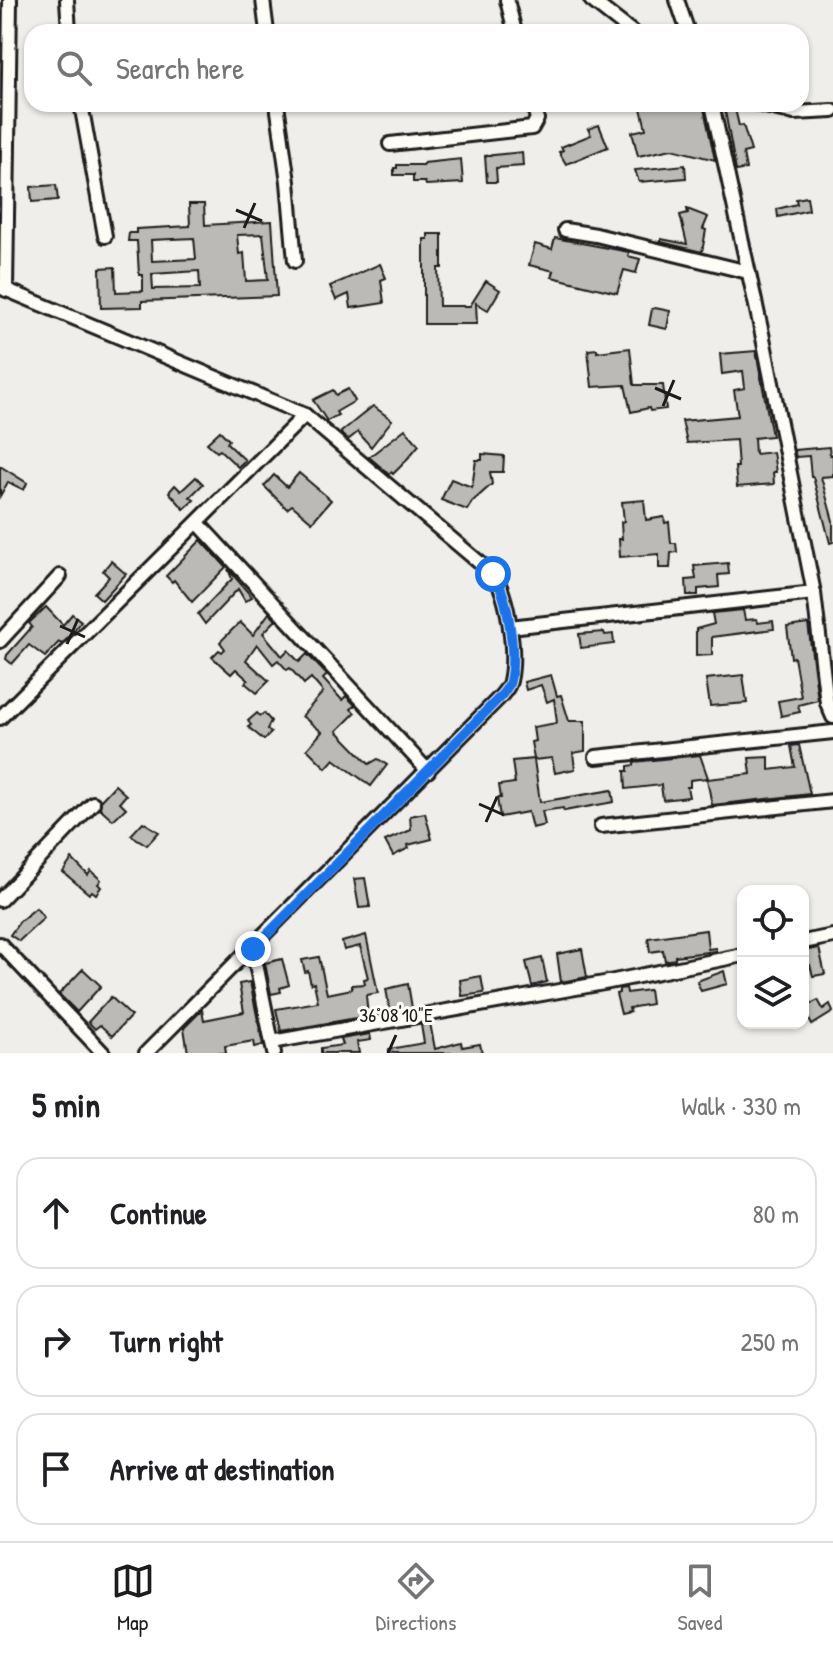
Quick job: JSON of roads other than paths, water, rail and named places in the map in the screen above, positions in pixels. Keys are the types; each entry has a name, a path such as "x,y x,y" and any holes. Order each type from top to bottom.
{"street":[{"path":"10,0 3,288 305,415 493,574 500,584 510,627 510,684 500,697 253,949 146,1053"},
{"path":"67,0 68,24"},
{"path":"263,0 266,24"},
{"path":"507,0 513,24"},
{"path":"591,0 622,24"},
{"path":"677,0 685,24"},
{"path":"790,112 833,111"},
{"path":"82,112 105,236"},
{"path":"278,112 295,261"},
{"path":"390,144 532,128 537,119 535,112"},
{"path":"714,112 814,593 833,717"},
{"path":"565,230 748,272"},
{"path":"2,713 305,415"},
{"path":"198,523 428,771"},
{"path":"0,641 60,576"},
{"path":"510,627 814,593"},
{"path":"596,757 833,732"},
{"path":"601,826 833,801"},
{"path":"0,900 93,803"},
{"path":"809,941 833,936"},
{"path":"0,944 103,1053"},
{"path":"253,949 273,1047 737,956"}]}
